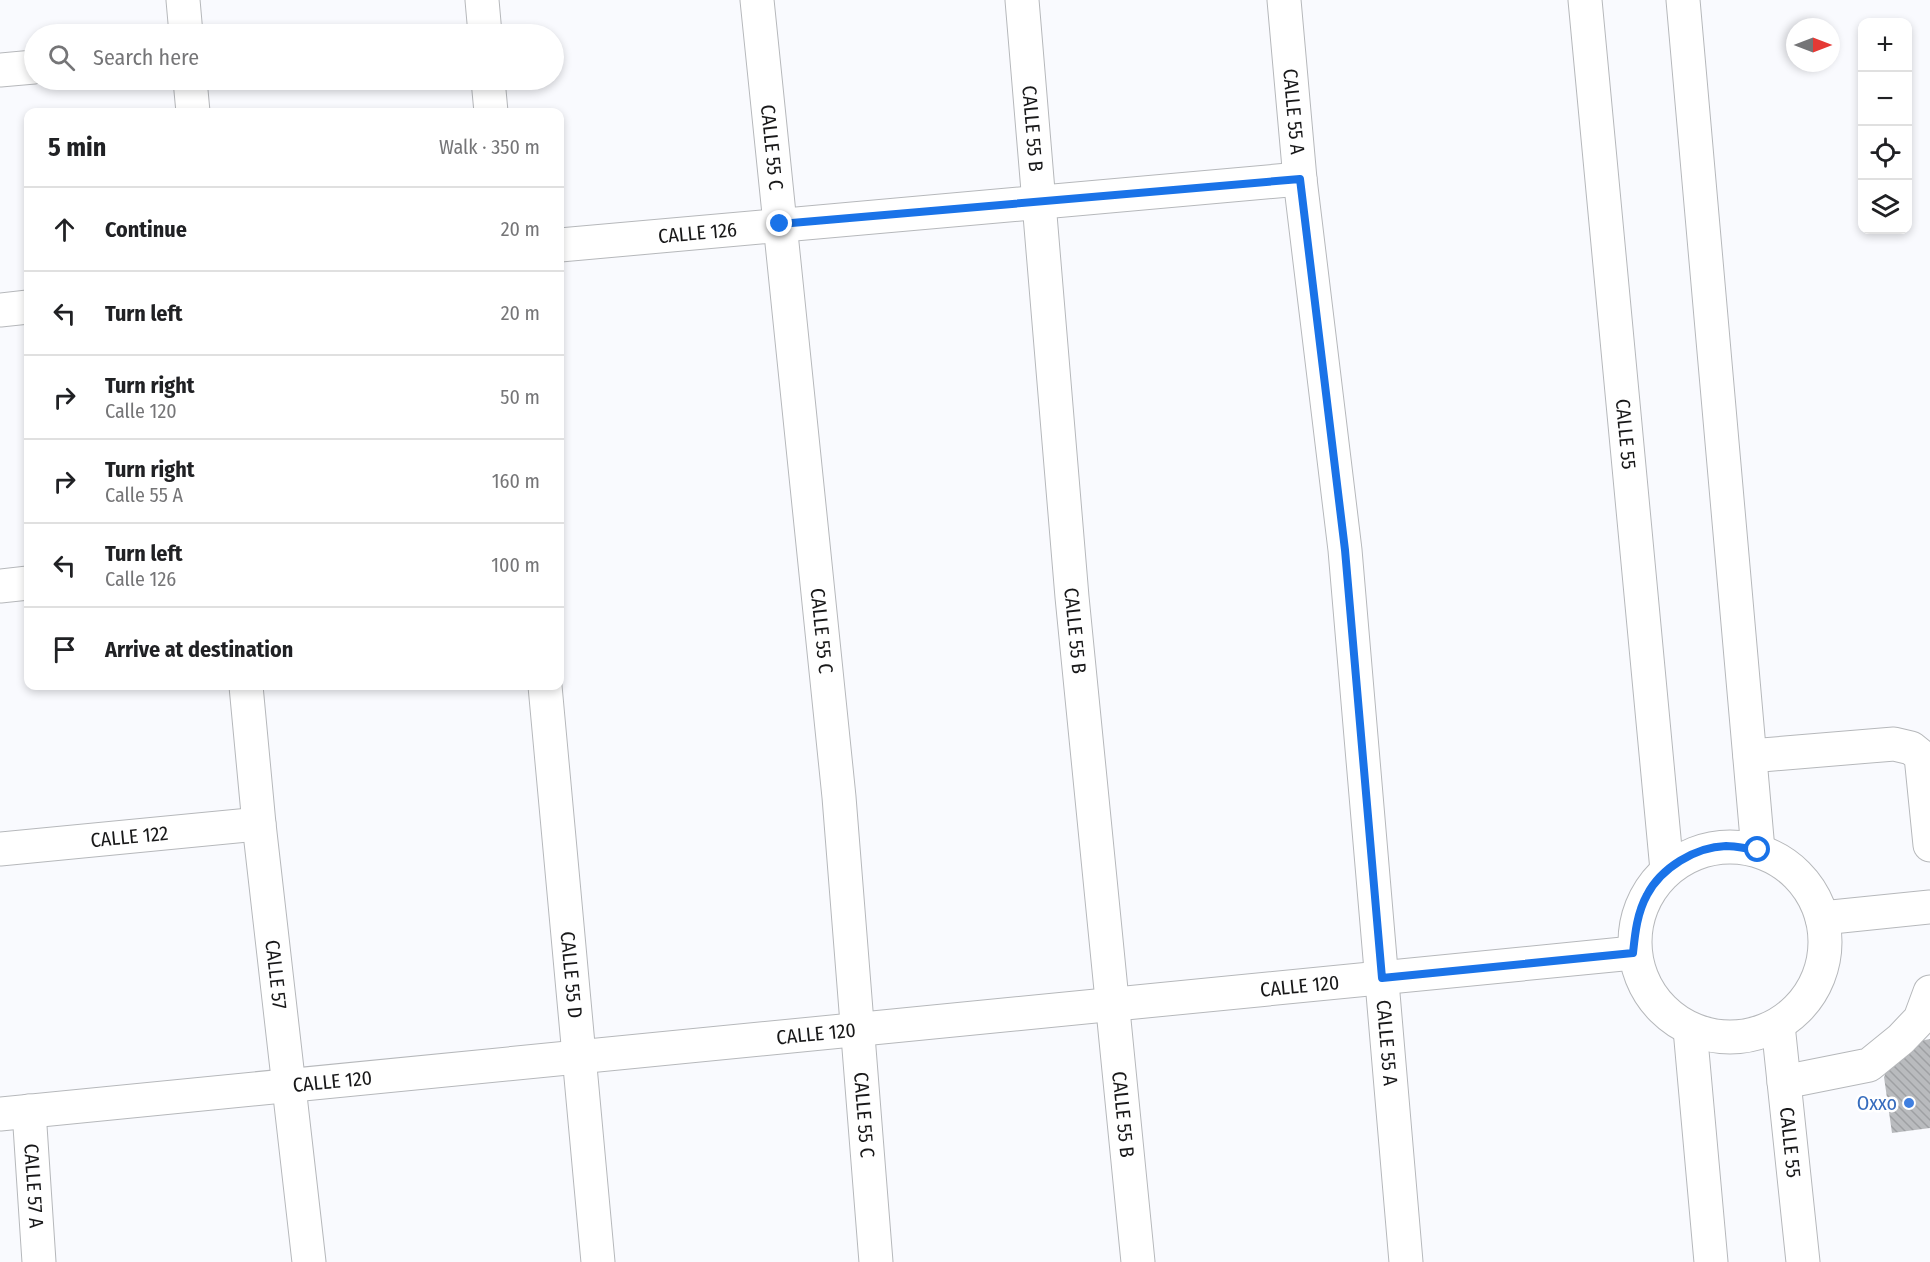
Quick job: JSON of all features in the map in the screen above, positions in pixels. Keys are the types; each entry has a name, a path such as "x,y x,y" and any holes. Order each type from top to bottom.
{"street":[{"path":"183,0 185,24"},
{"path":"482,0 483,24"},
{"name":"CALLE 55 C","path":"758,0 839,797 876,1262"},
{"name":"CALLE 55 B","path":"1022,0 1072,597 1138,1262"},
{"name":"CALLE 55 A","path":"1284,0 1300,179 1345,550 1406,1262"},
{"name":"CALLE 55","path":"1585,0 1596,138 1667,870"},
{"path":"1683,0 1758,850"},
{"path":"0,70 24,69"},
{"path":"191,90 193,108"},
{"path":"489,90 491,108"},
{"name":"CALLE 126","path":"564,245 1300,179"},
{"path":"0,310 24,307"},
{"path":"0,586 24,583"},
{"name":"CALLE 57","path":"246,690 258,824 309,1262"},
{"name":"CALLE 55 D","path":"545,690 598,1262"},
{"path":"1750,756 1894,744 1911,748 1921,756 1930,845"},
{"name":"CALLE 122","path":"0,849 258,824"},
{"path":"1726,846 1758,850 1787,865 1809,889 1822,918 1825,949 1818,979 1802,1005 1778,1025 1750,1036 1719,1038 1690,1029 1664,1012 1646,987 1633,953 1636,926 1647,895 1667,870 1695,853 1726,846"},
{"path":"1822,918 1930,907"},
{"name":"CALLE 120","path":"15,1112 1633,953"},
{"path":"1784,1082 1869,1065 1901,1039 1920,1019 1930,992"},
{"name":"CALLE 55","path":"1778,1025 1803,1262"},
{"path":"1690,1029 1710,1262"},
{"name":"CALLE 57 A","path":"15,1112 39,1262"}],"building":[{"name":"Oxxo","path":"1930,1039 1930,1128 1892,1133 1884,1077 1897,1045"}],"place":[{"name":"Oxxo","path":"1909,1103"}],"route":[{"path":"780,224 1300,179 1345,550 1382,978 1633,953 1636,926 1647,895 1667,870 1695,853 1726,846 1758,850"}]}
